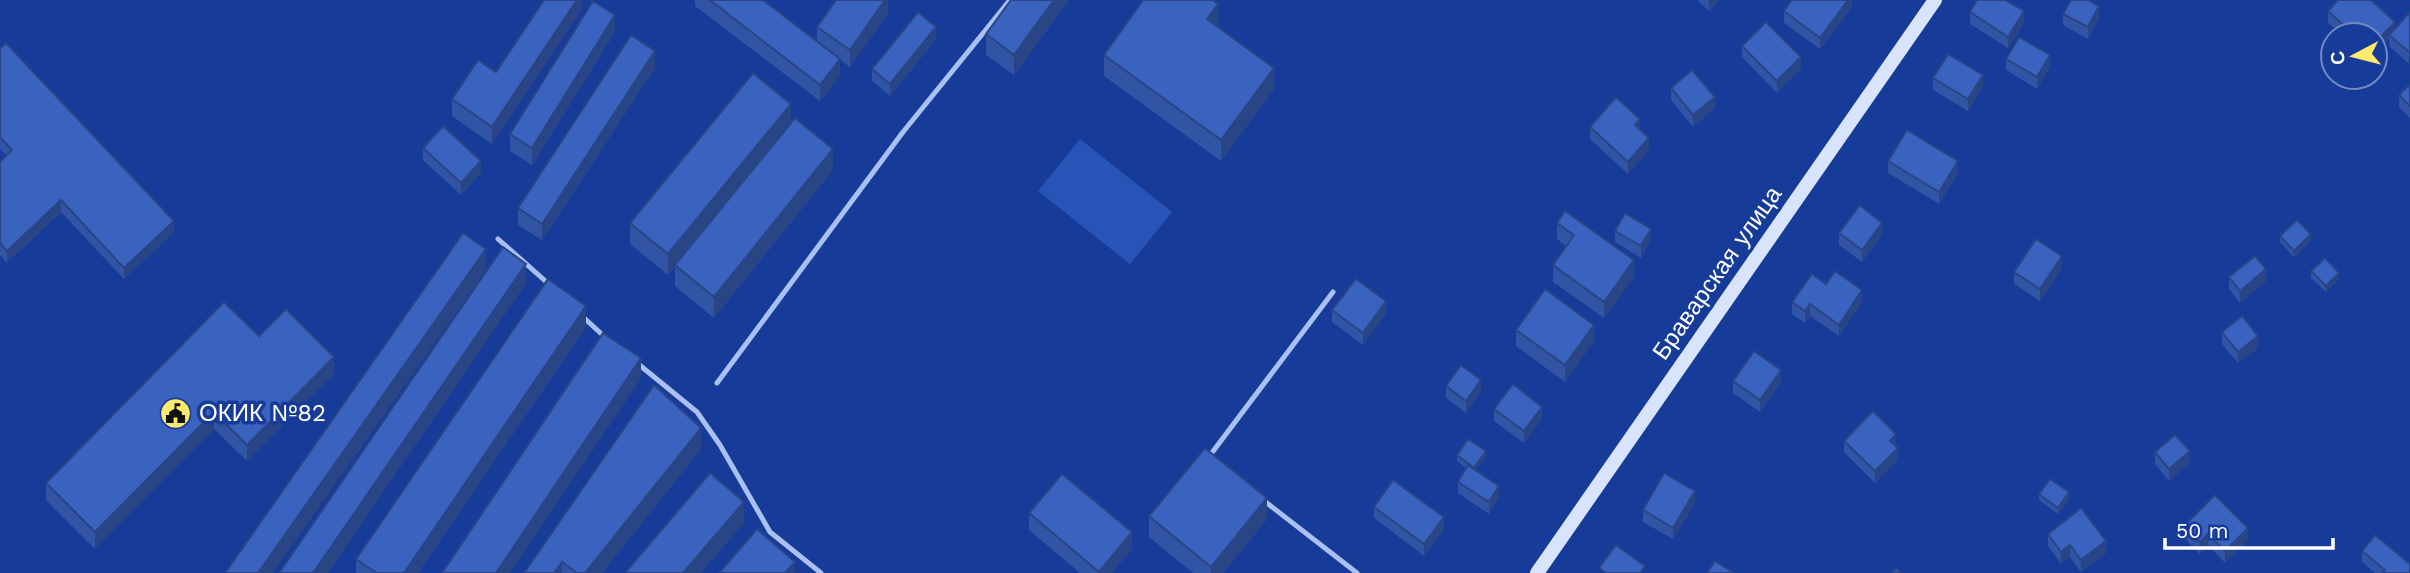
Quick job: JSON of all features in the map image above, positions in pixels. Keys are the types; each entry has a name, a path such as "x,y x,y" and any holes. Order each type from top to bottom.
{"main road":[{"name":"Браварская улица","path":"1537,573 1935,0"}],"lane":[{"path":"717,383 903,132 1010,0"},
{"path":"498,239 552,287"},
{"path":"1216,465 1208,459 1333,292"},
{"path":"579,314 618,348"},
{"path":"628,356 697,412 770,532 821,573"},
{"path":"1254,492 1357,573"}],"shaded area":[{"path":"1080,139 1172,212 1130,264 1038,191"}],"building":[{"path":"544,0 577,0 492,127 452,99 478,60 496,72"},
{"path":"710,0 763,0 840,59 820,85"},
{"path":"836,0 885,0 850,50 817,27"},
{"path":"1011,0 1054,0 1014,55 986,34"},
{"path":"1143,0 1213,0 1218,4 1207,19 1274,68 1221,140 1104,55"},
{"path":"1792,0 1848,0 1820,38 1784,11"},
{"path":"1977,0 2005,0 2024,11 2008,37 1970,12"},
{"path":"2071,0 2088,0 2099,6 2088,27 2063,14"},
{"path":"2338,0 2371,0 2395,22 2389,28 2389,21 2339,21 2328,11"},
{"path":"593,1 615,15 532,148 510,134"},
{"path":"918,12 936,27 890,84 872,69"},
{"path":"2410,12 2410,51 2389,35"},
{"path":"1766,22 1801,57 1777,81 1742,46"},
{"path":"631,35 655,51 542,224 518,208"},
{"path":"2019,37 2050,55 2037,77 2006,59"},
{"path":"6,43 174,221 124,268 61,200 7,251 0,243 0,162 12,150 0,137 0,49"},
{"path":"1948,54 1983,75 1968,99 1933,78"},
{"path":"1692,70 1715,97 1693,115 1671,88"},
{"path":"753,73 791,104 668,254 630,223"},
{"path":"2410,84 2410,106 2399,95"},
{"path":"1616,97 1640,119 1635,125 1649,138 1628,162 1590,127"},
{"path":"795,118 833,149 714,297 675,265"},
{"path":"443,126 481,161 461,183 423,148"},
{"path":"1907,130 1958,161 1939,192 1888,161"},
{"path":"1860,205 1882,223 1862,250 1839,233"},
{"path":"1565,211 1634,260 1604,302 1553,265 1574,235 1557,223"},
{"path":"1625,213 1651,229 1641,246 1615,231"},
{"path":"2297,220 2311,234 2294,251 2280,236"},
{"path":"463,233 486,249 258,573 225,573"},
{"path":"2036,239 2062,256 2040,289 2014,272"},
{"path":"503,247 526,264 313,573 279,573"},
{"path":"2255,256 2266,269 2240,291 2229,277"},
{"path":"2325,258 2339,273 2326,286 2311,271"},
{"path":"1835,271 1862,290 1839,325 1810,304 1805,311 1792,302 1812,274 1826,284"},
{"path":"548,279 586,306 404,573 377,573 356,559"},
{"path":"1356,279 1386,301 1363,333 1332,310"},
{"path":"1545,289 1594,325 1565,365 1516,330"},
{"path":"224,302 259,336 286,309 334,357 247,445 214,412 95,532 46,483"},
{"path":"2242,316 2258,336 2238,352 2222,332"},
{"path":"603,333 641,358 496,573 442,573"},
{"path":"1754,351 1781,370 1760,400 1733,381"},
{"path":"1461,365 1481,380 1466,401 1446,386"},
{"path":"1513,384 1542,407 1524,431 1494,409"},
{"path":"654,385 701,428 585,573 577,573 562,562 554,573 524,573"},
{"path":"1873,411 1896,434 1890,441 1898,448 1875,471 1844,441"},
{"path":"2175,435 2190,451 2169,469 2155,452"},
{"path":"1468,439 1486,451 1474,468 1457,455"},
{"path":"1205,448 1267,498 1211,567 1149,516"},
{"path":"1468,465 1499,486 1489,502 1458,482"},
{"path":"710,473 744,502 683,573 625,573"},
{"path":"1664,473 1695,491 1673,528 1643,510"},
{"path":"1062,474 1132,532 1099,572 1029,513"},
{"path":"2050,479 2069,492 2058,508 2039,494"},
{"path":"1393,480 1444,517 1424,544 1374,507"},
{"path":"2215,495 2248,528 2225,551 2208,534 2200,542 2184,526"},
{"path":"2081,508 2106,541 2081,560 2070,545 2061,552 2048,534"},
{"path":"757,529 795,562 785,573 719,573"},
{"path":"2375,535 2410,564 2410,573 2382,573 2385,570 2362,551"},
{"path":"1616,545 1645,566 1640,573 1606,573 1599,568"},
{"path":"1715,561 1734,573 1707,573"}],"place":[{"name":"ОКИК №82","path":"176,413"}]}
